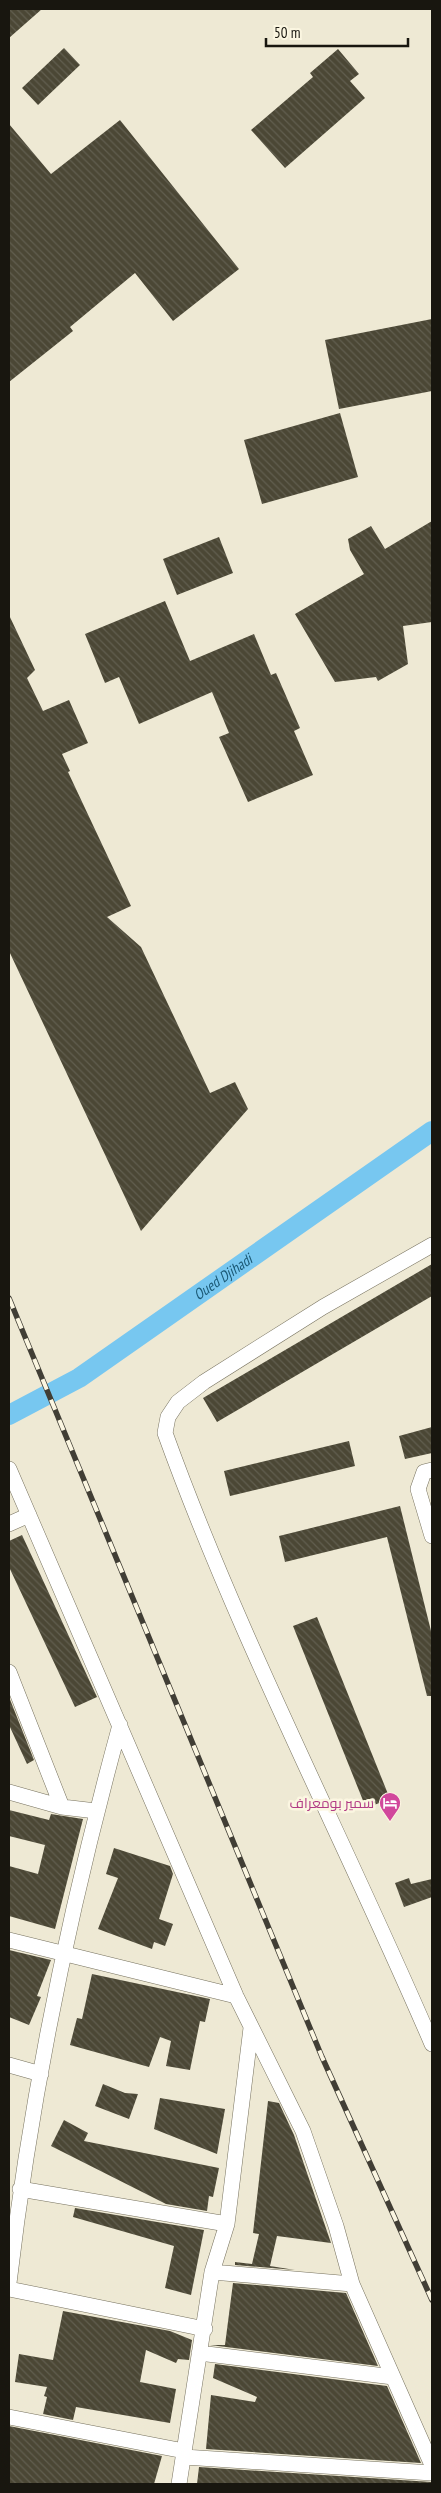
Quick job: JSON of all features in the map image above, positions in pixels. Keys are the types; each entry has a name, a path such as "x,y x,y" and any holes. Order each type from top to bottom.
{"street":[{"path":"432,1245 323,1307 204,1382 178,1402 168,1417 165,1433 205,1537 378,1919 432,2044"},
{"path":"9,1469 236,1996 303,2131 336,2226 352,2284 432,2465"},
{"path":"432,1470 424,1472 418,1489 432,1536"},
{"path":"9,1524 29,1515"},
{"path":"9,1672 62,1807"},
{"path":"9,2283 20,2189 64,1956 96,1810 120,1725"},
{"path":"9,1792 62,1807 96,1810"},
{"path":"9,1940 64,1956 184,1982 236,1996"},
{"path":"179,2484 198,2353 205,2329 212,2272 227,2224 252,2028"},
{"path":"9,2065 41,2074"},
{"path":"20,2189 227,2224"},
{"path":"212,2272 352,2284"},
{"path":"9,2289 205,2329"},
{"path":"198,2353 393,2377"},
{"path":"9,2417 184,2454 432,2472"}],"building":[{"path":"9,9 42,9 9,38"},
{"path":"64,48 80,65 38,105 22,88"},
{"path":"338,49 359,74 350,81 365,98 285,168 251,130 313,77 310,73"},
{"path":"120,120 239,269 173,321 135,273 70,327 73,331 9,382 9,124 51,174"},
{"path":"432,319 432,391 339,409 325,340"},
{"path":"340,413 358,477 262,504 244,440"},
{"path":"432,521 432,622 403,626 408,664 378,681 376,677 335,682 295,614 364,574 350,550 348,539 371,526 385,549"},
{"path":"219,537 233,573 177,595 163,559"},
{"path":"165,601 190,661 254,634 271,675 276,673 300,728 294,731 313,775 248,802 219,737 229,733 212,692 139,724 119,677 105,683 85,634"},
{"path":"9,615 35,670 27,678 43,711 69,700 88,743 62,754 70,771 68,772 131,906 107,917 141,947 210,1093 235,1082 248,1109 141,1231 9,951"},
{"path":"432,1264 432,1296 217,1422 203,1398"},
{"path":"432,1427 432,1453 405,1459 399,1436"},
{"path":"349,1441 355,1466 230,1496 224,1471"},
{"path":"400,1506 432,1635 432,1696 427,1696 387,1537 285,1562 279,1536"},
{"path":"22,1535 97,1697 75,1707 9,1567 9,1541"},
{"path":"317,1617 390,1799 366,1808 293,1626"},
{"path":"9,1697 34,1760 27,1764 9,1725"},
{"path":"9,1810 49,1820 51,1814 83,1819 55,1929 9,1916 9,1866 38,1874 45,1845 9,1836"},
{"path":"114,1848 170,1866 173,1874 159,1919 173,1924 165,1946 154,1942 152,1949 98,1929 118,1878 106,1874"},
{"path":"409,1878 411,1884 432,1879 432,1897 404,1907 395,1883"},
{"path":"9,1950 51,1960 37,1996 41,1997 29,2025 9,2017"},
{"path":"92,1974 210,1999 205,2022 200,2021 190,2070 166,2066 171,2041 160,2037 149,2067 70,2045 77,2018 82,2019"},
{"path":"103,2084 125,2093 138,2094 129,2119 95,2106"},
{"path":"160,2098 225,2109 217,2154 154,2129"},
{"path":"268,2101 279,2103 294,2135 331,2243 277,2236 270,2266 295,2270 235,2265 235,2262 252,2264 259,2234 253,2233"},
{"path":"64,2120 88,2133 84,2141 219,2168 213,2197 209,2196 207,2211 166,2204 51,2146"},
{"path":"75,2208 204,2230 191,2295 165,2288 174,2246 73,2217"},
{"path":"233,2283 346,2293 378,2366 210,2345 225,2345"},
{"path":"63,2311 170,2331 192,2340 189,2360 178,2359 176,2363 146,2350 140,2382 176,2389 170,2423 76,2407 73,2420 43,2414 47,2397 44,2396 47,2387 15,2382 19,2354 53,2360"},
{"path":"215,2364 387,2386 421,2463 206,2449 211,2395 255,2402 257,2397 213,2378"},
{"path":"9,2426 162,2456 154,2484 9,2484"},
{"path":"199,2467 432,2482 432,2484 197,2484"}],"waterway":[{"name":"Oued Djihadi","path":"9,1415 79,1378 432,1131"}],"railway":[{"path":"9,1298 322,2057 432,2300"}],"place":[{"name":"سمير بومعراف","path":"390,1822"}]}
